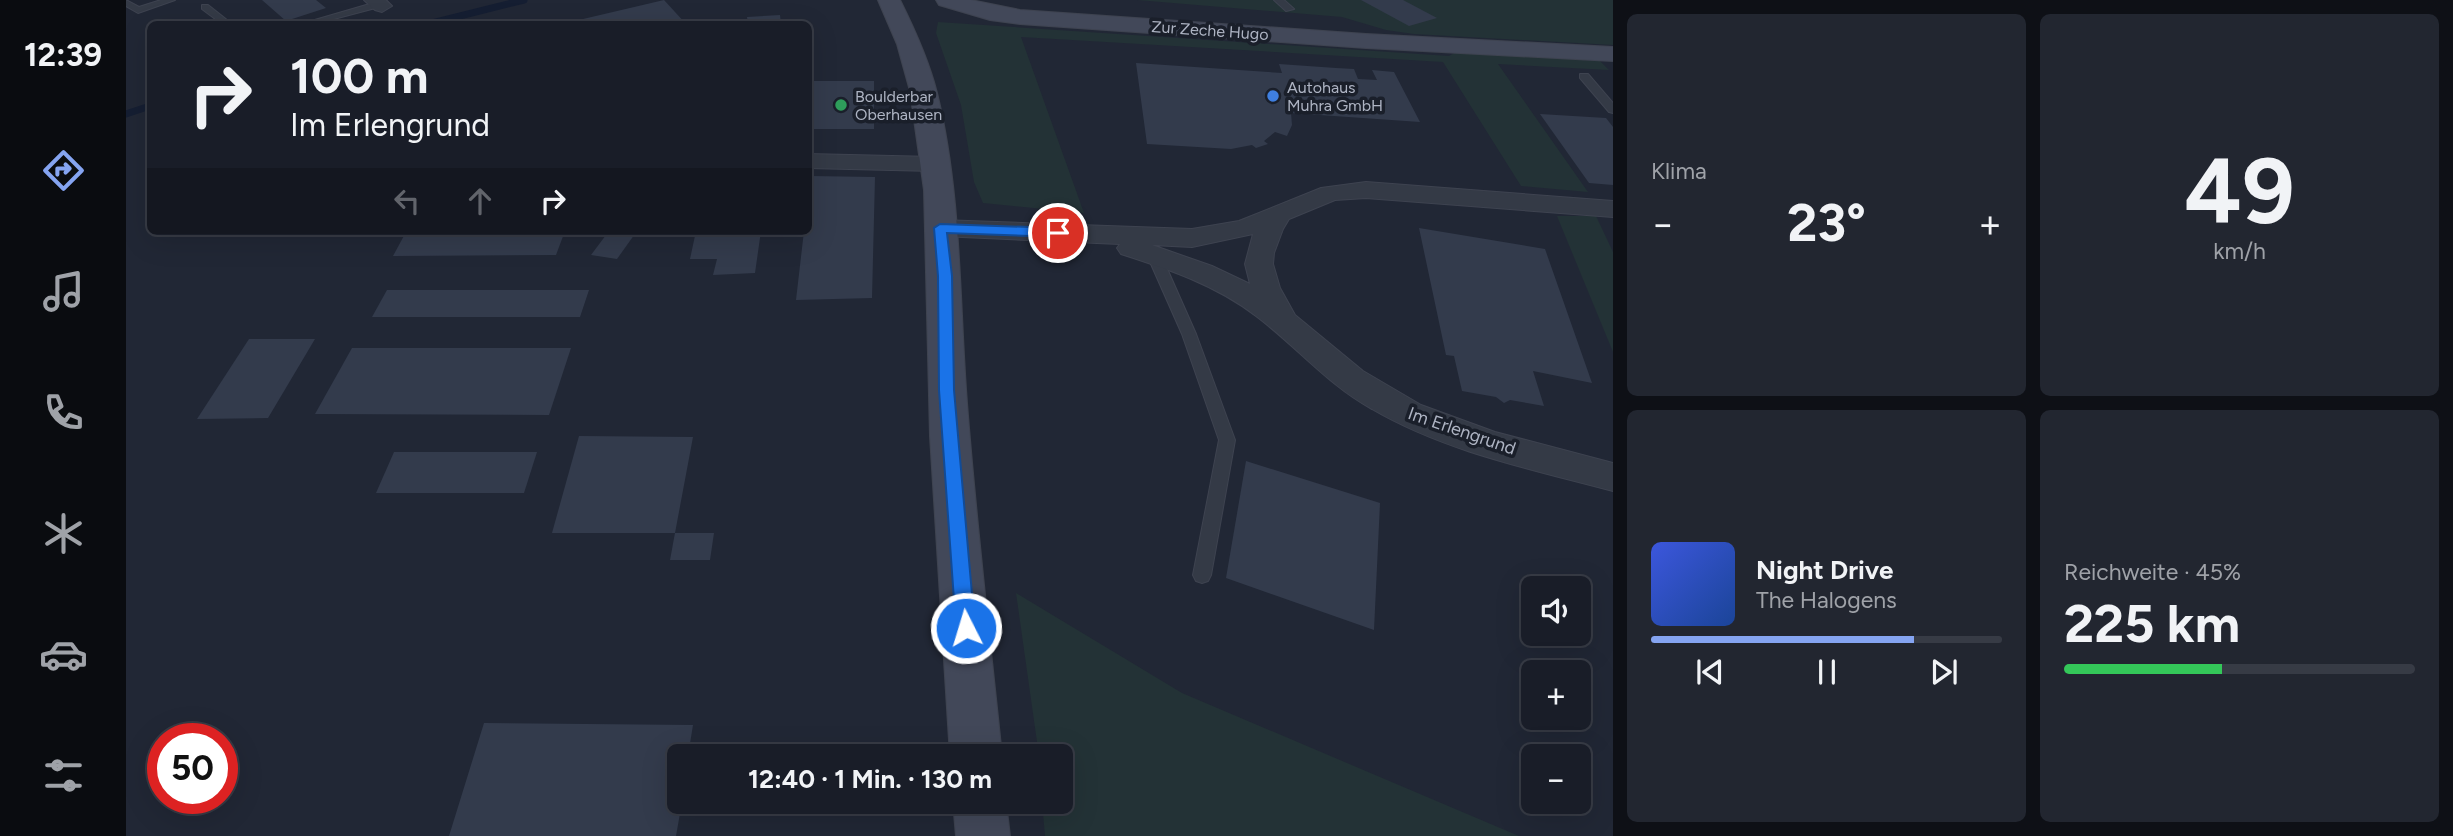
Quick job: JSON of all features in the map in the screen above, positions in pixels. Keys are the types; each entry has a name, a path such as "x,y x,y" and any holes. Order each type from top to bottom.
{"street":[{"path":"888,0 911,17 927,99 945,276 947,390 975,744"},
{"name":"Zur Zeche Hugo","path":"947,0 990,13 1020,17 1613,54"},
{"name":"Zur Zeche Hugo","path":"1046,0 1308,25 1475,46"},
{"path":"812,161 934,164"},
{"name":"Im Erlengrund","path":"940,228 1192,238 1245,228 1331,193 1366,190 1613,209"},
{"name":"Im Erlengrund","path":"1279,215 1266,231 1260,249 1259,275 1293,330"},
{"name":"Im Erlengrund","path":"1082,233 1209,274 1237,289 1293,330 1358,385 1406,413 1489,442 1613,477"},
{"path":"981,814 983,836"}],"lane":[{"path":"126,2 138,10 170,0"},
{"path":"1279,0 1289,9"},
{"path":"316,21 378,3"},
{"path":"205,7 223,21"},
{"path":"1584,76 1613,110"},
{"path":"1154,255 1189,334 1227,440 1202,575"}],"shaded area":[{"path":"1137,0 1613,0 1613,45 1414,34 1386,30 1342,17"},
{"path":"938,22 1449,56 1456,52 1600,61 1609,70 1498,64 1588,192 1521,186 1443,62 1021,37 1084,213 983,203 974,182 961,105 936,33"},
{"path":"1557,216 1596,216 1613,252 1613,352"},
{"path":"1016,593 1182,693 1519,836 1045,836 1043,814 1073,814 1073,744 1037,744"}],"building":[{"path":"262,0 316,0 326,8 286,21"},
{"path":"664,0 683,21 575,21"},
{"path":"1361,0 1403,0 1437,18 1409,26"},
{"path":"780,15 781,21 748,21 747,17"},
{"name":"Autohaus Muhra GmbH","path":"1136,63 1282,73 1279,64 1354,69 1358,79 1377,80 1372,70 1394,72 1420,122 1291,113 1292,125 1287,136 1275,132 1264,141 1268,144 1256,148 1252,145 1231,149 1147,144"},
{"name":"Boulderbar Oberhausen","path":"812,81 874,81 874,129 812,129"},
{"path":"1540,114 1606,118 1613,127 1613,185 1589,183"},
{"path":"812,176 875,177 872,298 796,300 804,235 812,235"},
{"path":"1419,228 1545,249 1592,383 1533,371 1544,406 1510,400 1504,403 1496,397 1462,391 1454,356 1446,355"},
{"path":"404,235 564,235 556,255 393,256"},
{"path":"606,235 634,235 617,259 591,255"},
{"path":"695,235 760,235 755,273 713,275 717,259 690,259"},
{"path":"387,290 589,290 580,317 372,317"},
{"path":"249,339 315,339 268,418 197,419"},
{"path":"352,348 571,348 549,415 315,414"},
{"path":"579,436 693,437 675,533 552,533"},
{"path":"394,452 537,452 524,493 376,493"},
{"path":"1246,461 1380,503 1374,630 1226,578"},
{"path":"675,533 714,533 710,560 670,560"},
{"path":"484,723 693,725 690,744 667,744 667,814 680,814 676,836 449,836"}],"waterway":[{"path":"440,21 524,0"},
{"path":"126,114 147,107"}],"place":[{"name":"Autohaus Muhra GmbH","path":"1273,96"},
{"name":"Boulderbar Oberhausen","path":"841,105"}],"route":[{"path":"966,628 947,390 945,276 940,228 1058,233"}]}
